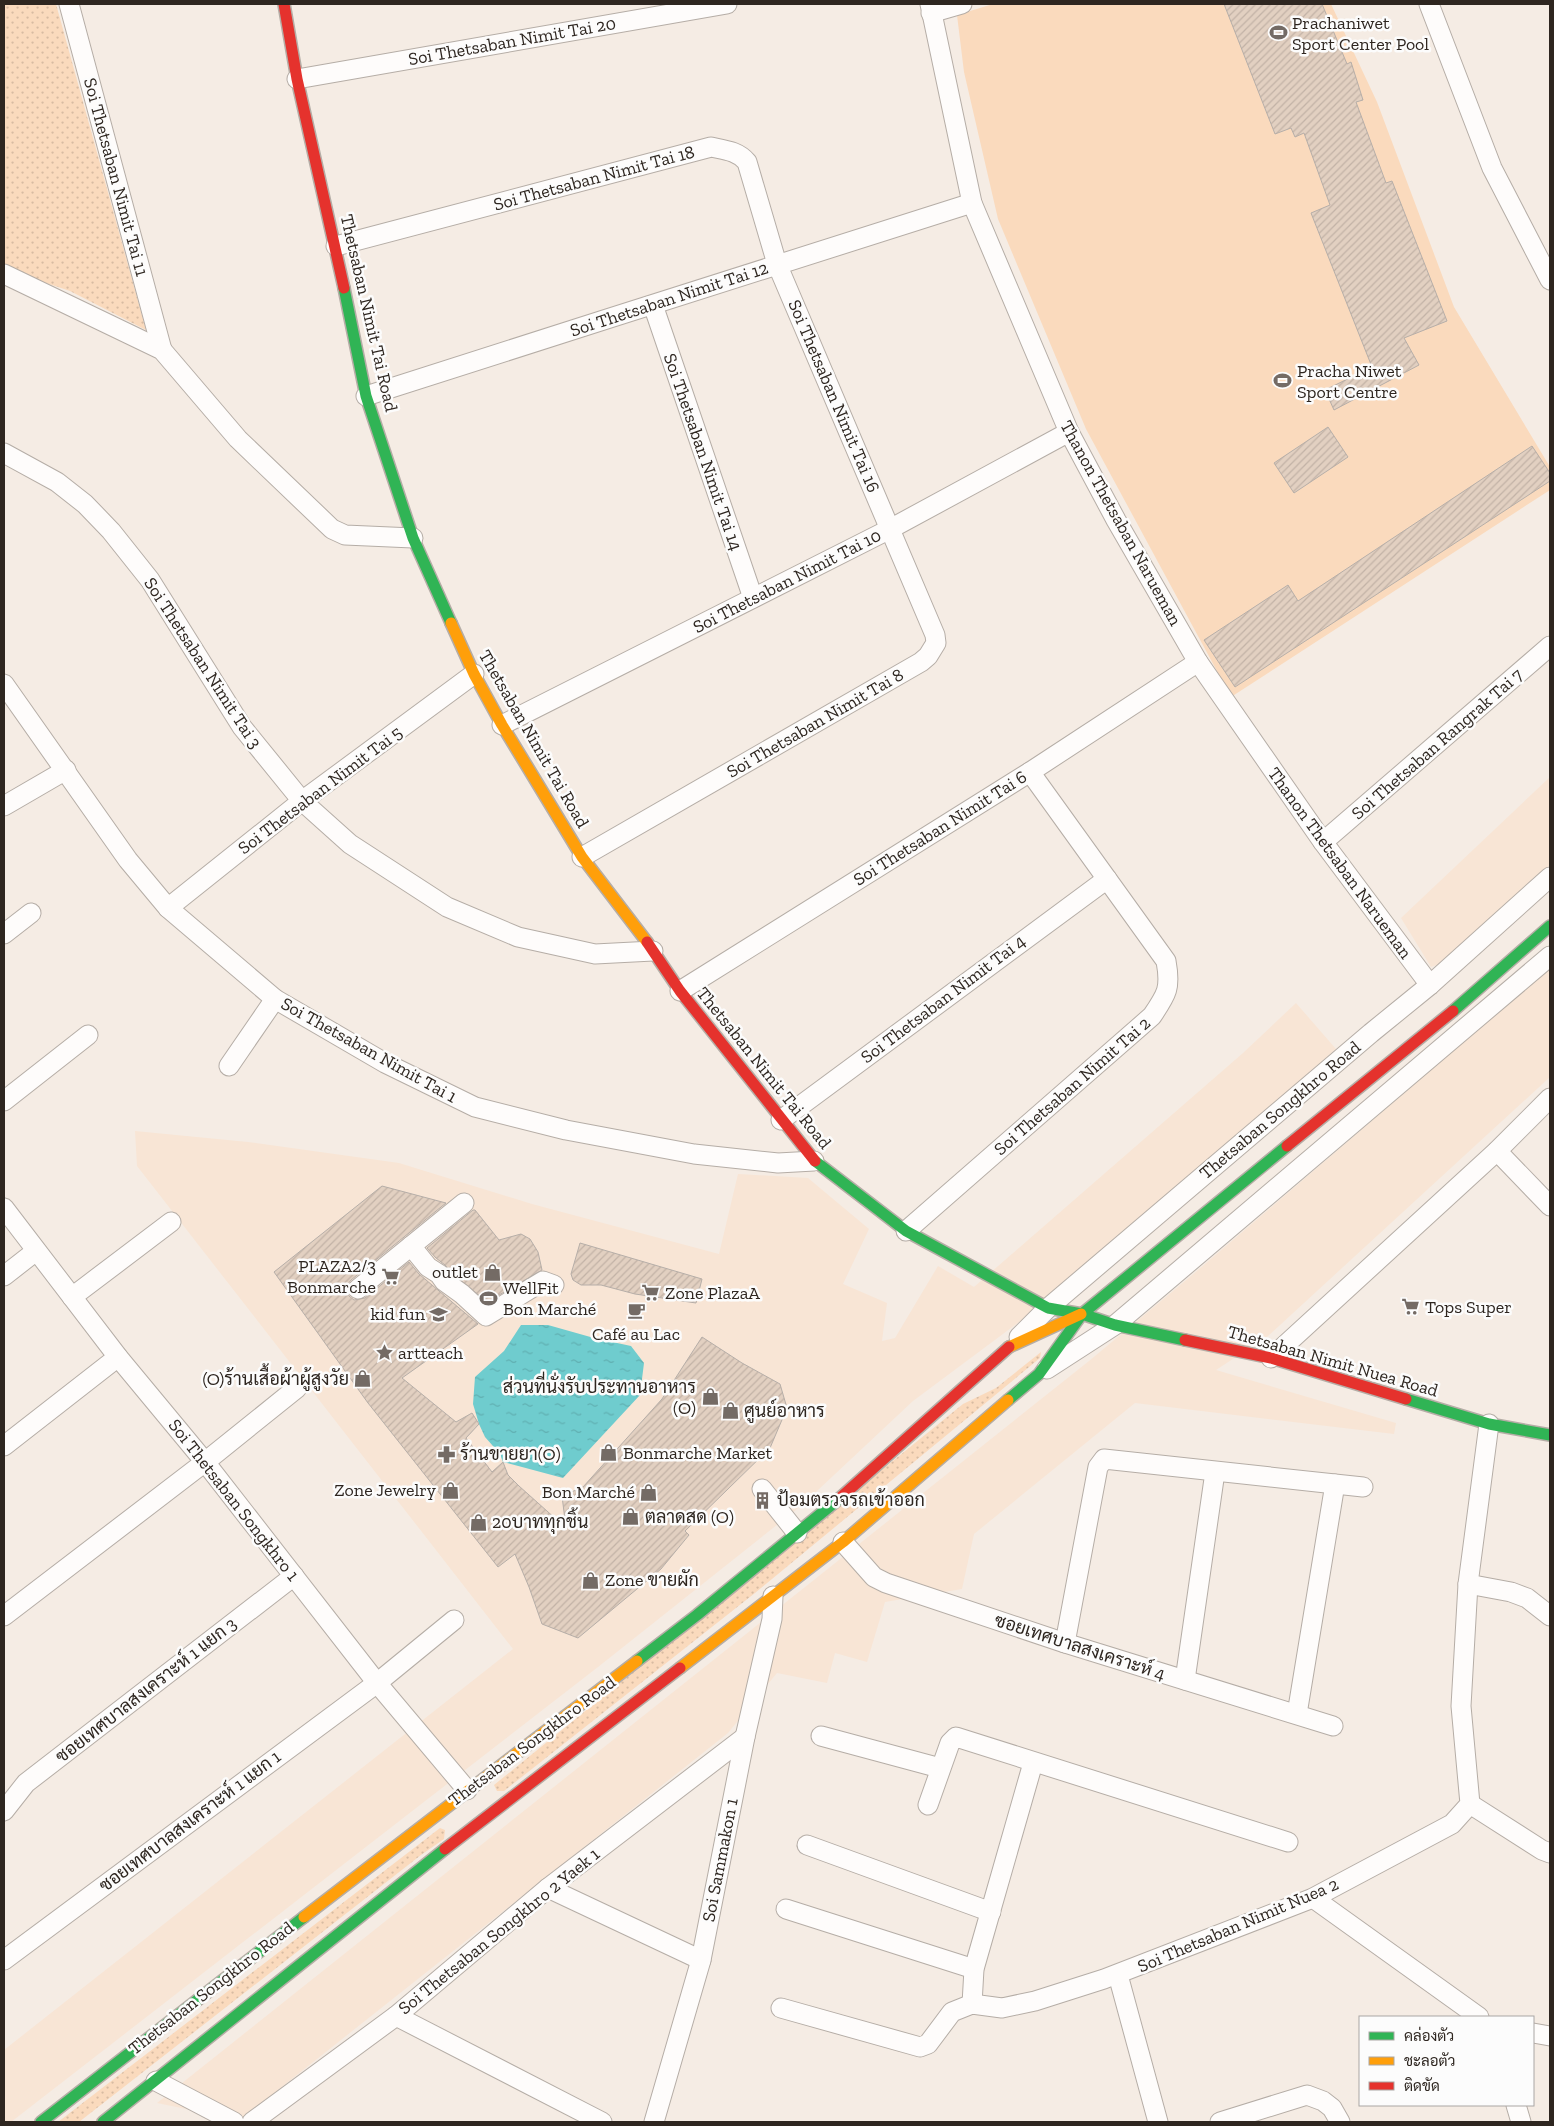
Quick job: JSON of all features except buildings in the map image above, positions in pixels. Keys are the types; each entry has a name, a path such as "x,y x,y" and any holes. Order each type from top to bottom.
{"street":[{"name":"Soi Thetsaban Nimit Tai 11","path":"69,4 162,350"},
{"name":"Thetsaban Nimit Tai Road","path":"284,4 297,79 336,246 366,396 413,538 474,674 502,726 582,857 653,951 680,991 814,1161 906,1232 1048,1308"},
{"name":"Soi Thetsaban Nimit Tai 20","path":"297,79 727,4"},
{"path":"930,8 962,4"},
{"path":"1429,4 1492,168 1550,280"},
{"name":"Thanon Thetsaban Narueman","path":"930,8 972,203 1070,432 1116,520 1198,662 1323,842 1430,985"},
{"name":"Soi Thetsaban Nimit Tai 18","path":"336,246 711,147 742,156 747,162 777,264"},
{"name":"Soi Thetsaban Nimit Tai 12","path":"366,396 972,203"},
{"name":"Soi Thetsaban Nimit Tai 16","path":"777,264 890,529"},
{"path":"4,274 162,350 238,439 332,529 345,535 413,538"},
{"name":"Soi Thetsaban Nimit Tai 14","path":"653,305 753,598"},
{"name":"Soi Thetsaban Nimit Tai 10","path":"502,726 890,529 1070,432"},
{"name":"Soi Thetsaban Nimit Tai 3","path":"4,453 57,482 85,504 111,530 150,580 242,727 302,801 350,844 447,907 518,937 595,954 653,951"},
{"name":"Soi Thetsaban Nimit Tai 8","path":"582,857 928,656 936,643 934,635 890,529"},
{"name":"Soi Thetsaban Rangrak Tai 7","path":"1323,842 1550,646"},
{"name":"Soi Thetsaban Nimit Tai 6","path":"680,991 1030,772 1198,662"},
{"name":"Soi Thetsaban Nimit Tai 5","path":"168,908 302,801 474,674"},
{"name":"Soi Thetsaban Nimit Tai 1","path":"4,684 128,860 168,908 275,999 385,1063 474,1107 566,1130 694,1154 778,1163 814,1161"},
{"path":"4,806 66,770"},
{"name":"Soi Thetsaban Nimit Tai 2","path":"906,1232 1152,1016 1167,993 1170,979 1166,961 1030,772"},
{"name":"Thetsaban Songkhro Road","path":"103,2122 156,2081 697,1614 861,1482 1011,1346 1048,1308 1430,985 1550,877"},
{"name":"Soi Thetsaban Nimit Tai 4","path":"781,1120 1107,878"},
{"path":"4,934 31,913"},
{"name":"Thetsaban Songkhro Road","path":"1011,1346 1082,1314 1446,1017 1550,926"},
{"name":"Thetsaban Songkhro Road","path":"42,2122 157,2030 774,1596 843,1542 1039,1374 1115,1325 1550,956"},
{"path":"229,1066 275,999"},
{"path":"4,1101 88,1035"},
{"path":"1271,1358 1550,1098"},
{"path":"1496,1150 1550,1206"},
{"path":"358,1289 464,1203"},
{"name":"Soi Thetsaban Songkhro 1","path":"4,1208 118,1356 205,1462 377,1683 479,1804"},
{"path":"72,1297 171,1222"},
{"path":"411,1246 428,1267 439,1274 444,1281 462,1294 486,1316 543,1281 554,1285"},
{"path":"4,1276 36,1250"},
{"name":"Thetsaban Nimit Nuea Road","path":"1048,1308 1082,1314 1115,1325 1271,1358 1489,1424 1550,1435"},
{"name":"Thetsaban Songkhro Road","path":"1039,1374 1082,1314"},
{"path":"4,1446 118,1356"},
{"path":"4,1616 205,1462 297,1388"},
{"path":"1489,1424 1468,1584 1461,1706 1470,1804 1542,1850 1550,1853"},
{"path":"1065,1643 1098,1466 1104,1459 1363,1486"},
{"path":"1185,1680 1215,1472"},
{"path":"1297,1714 1335,1484"},
{"path":"762,1489 796,1533"},
{"name":"ซอยเทศบาลสงเคราะห์ 4","path":"843,1542 874,1577 886,1584 1065,1643 1332,1726"},
{"name":"ซอยเทศบาลสงเคราะห์ 1 แยก 3","path":"4,1811 26,1783 294,1576"},
{"path":"1468,1584 1511,1592 1527,1598 1550,1616"},
{"name":"Soi Sammakon 1","path":"654,2122 701,1960 745,1737 772,1619 774,1596"},
{"name":"ซอยเทศบาลสงเคราะห์ 1 แยก 1","path":"4,1960 377,1683 454,1620"},
{"path":"821,1736 940,1768"},
{"name":"Soi Thetsaban Songkhro 2 Yaek 1","path":"252,2122 396,2016 548,1888 745,1737"},
{"path":"928,1805 950,1743 956,1738 1288,1842"},
{"path":"781,2008 920,2047 928,2044 952,2012 972,2004 974,1969 1033,1763"},
{"name":"Soi Thetsaban Nimit Nuea 2","path":"972,2004 1002,2008 1035,2001 1118,1975 1313,1898 1452,1824 1470,1804"},
{"path":"807,1845 991,1912"},
{"path":"548,1888 701,1960"},
{"path":"1313,1898 1478,2016"},
{"path":"786,1909 974,1969"},
{"path":"1118,1975 1158,2122"},
{"path":"396,2016 602,2122"},
{"path":"1534,2033 1550,2036"},
{"path":"156,2081 234,2122"},
{"path":"1220,2122 1306,2095 1323,2101 1332,2108 1340,2122"},
{"path":"1516,2106 1521,2122"}],"shaded area":[{"path":"4,4 56,4 146,330 70,291 4,269"},
{"name":"Pracha Niwet Sport Centre","path":"993,4 1331,4 1377,102 1454,307 1550,467 1550,490 1231,697 1086,429 998,219 964,72 957,15"},
{"path":"1550,777 1550,865 1449,961 1431,967 1401,918"},
{"path":"1550,968 1550,1077 1268,1336 1216,1370 1396,1423 1394,1434 1135,1403 974,1534 962,1589 885,1602 867,1662 835,1653 827,1683 777,1673 728,1733 240,2120 157,2103 1089,1361"},
{"name":"Bonmarche Market","path":"1296,1003 1336,1049 1070,1284 913,1401 802,1505 598,1667 11,2122 4,2122 4,2050 513,1649 137,1166 135,1131 248,1142 399,1163 532,1204 719,1254 738,1174 808,1178 869,1229 843,1284 887,1303 882,1341 895,1338 938,1266 974,1287 1243,1053"},
{"path":"1041,1352 1040,1358 755,1593 504,1791 497,1791 494,1785 963,1404 996,1388"},
{"path":"440,1828 445,1830 444,1839 79,2122 58,2122"}],"water":[{"path":"521,1325 548,1325 631,1346 644,1363 640,1395 563,1478 503,1462 500,1454 485,1437 473,1404 475,1377 504,1351"}],"traffic: fast":[{"path":"344,288 366,396 413,538 451,623"},
{"path":"1453,1011 1550,926"},
{"path":"1008,1400 1039,1374 1082,1314 1287,1146"},
{"path":"815,1161 906,1231 1048,1308 1082,1314 1115,1325 1185,1340"},
{"path":"1406,1399 1489,1424 1550,1435"},
{"path":"637,1661 697,1615 840,1498"},
{"path":"103,2122 445,1849"},
{"path":"41,2122 304,1917"}],"traffic: slow":[{"path":"451,623 474,674 502,725 582,857 647,942"},
{"path":"1009,1347 1081,1314"},
{"path":"680,1668 843,1542 1008,1400"},
{"path":"304,1917 637,1661"}],"traffic: jam":[{"path":"284,4 297,79 344,288"},
{"path":"647,942 680,991 815,1161"},
{"path":"1287,1146 1453,1011"},
{"path":"1185,1340 1271,1358 1406,1399"},
{"path":"840,1498 1009,1347"},
{"path":"445,1849 680,1668"}],"place":[{"name":"Prachaniwet Sport Center Pool","path":"1278,33"},
{"name":"Pracha Niwet Sport Centre","path":"1283,381"},
{"name":"outlet","path":"492,1272"},
{"name":"PLAZA2/3 Bonmarche","path":"390,1276"},
{"name":"Zone PlazaA","path":"651,1293"},
{"name":"WellFit Bon Marché","path":"489,1298"},
{"name":"Tops Super","path":"1411,1307"},
{"name":"Café au Lac","path":"636,1311"},
{"name":"kid fun","path":"439,1314"},
{"name":"artteach","path":"384,1353"},
{"name":"(O)ร้านเสื้อผ้าผู้สูงวัย","path":"363,1379"},
{"name":"ส่วนที่นั่งรับประทานอาหาร (O)","path":"710,1397"},
{"name":"ศูนย์อาหาร","path":"730,1411"},
{"name":"Bonmarche Market","path":"609,1453"},
{"name":"ร้านขายยา(O)","path":"446,1454"},
{"name":"Zone Jewelry","path":"450,1490"},
{"name":"Bon Marché","path":"649,1492"},
{"name":"ป้อมตรวจรถเข้าออก","path":"763,1500"},
{"name":"ตลาดสด (O)","path":"631,1517"},
{"name":"20บาททุกชิ้น","path":"478,1522"},
{"name":"Zone ขายผัก","path":"591,1580"}]}
